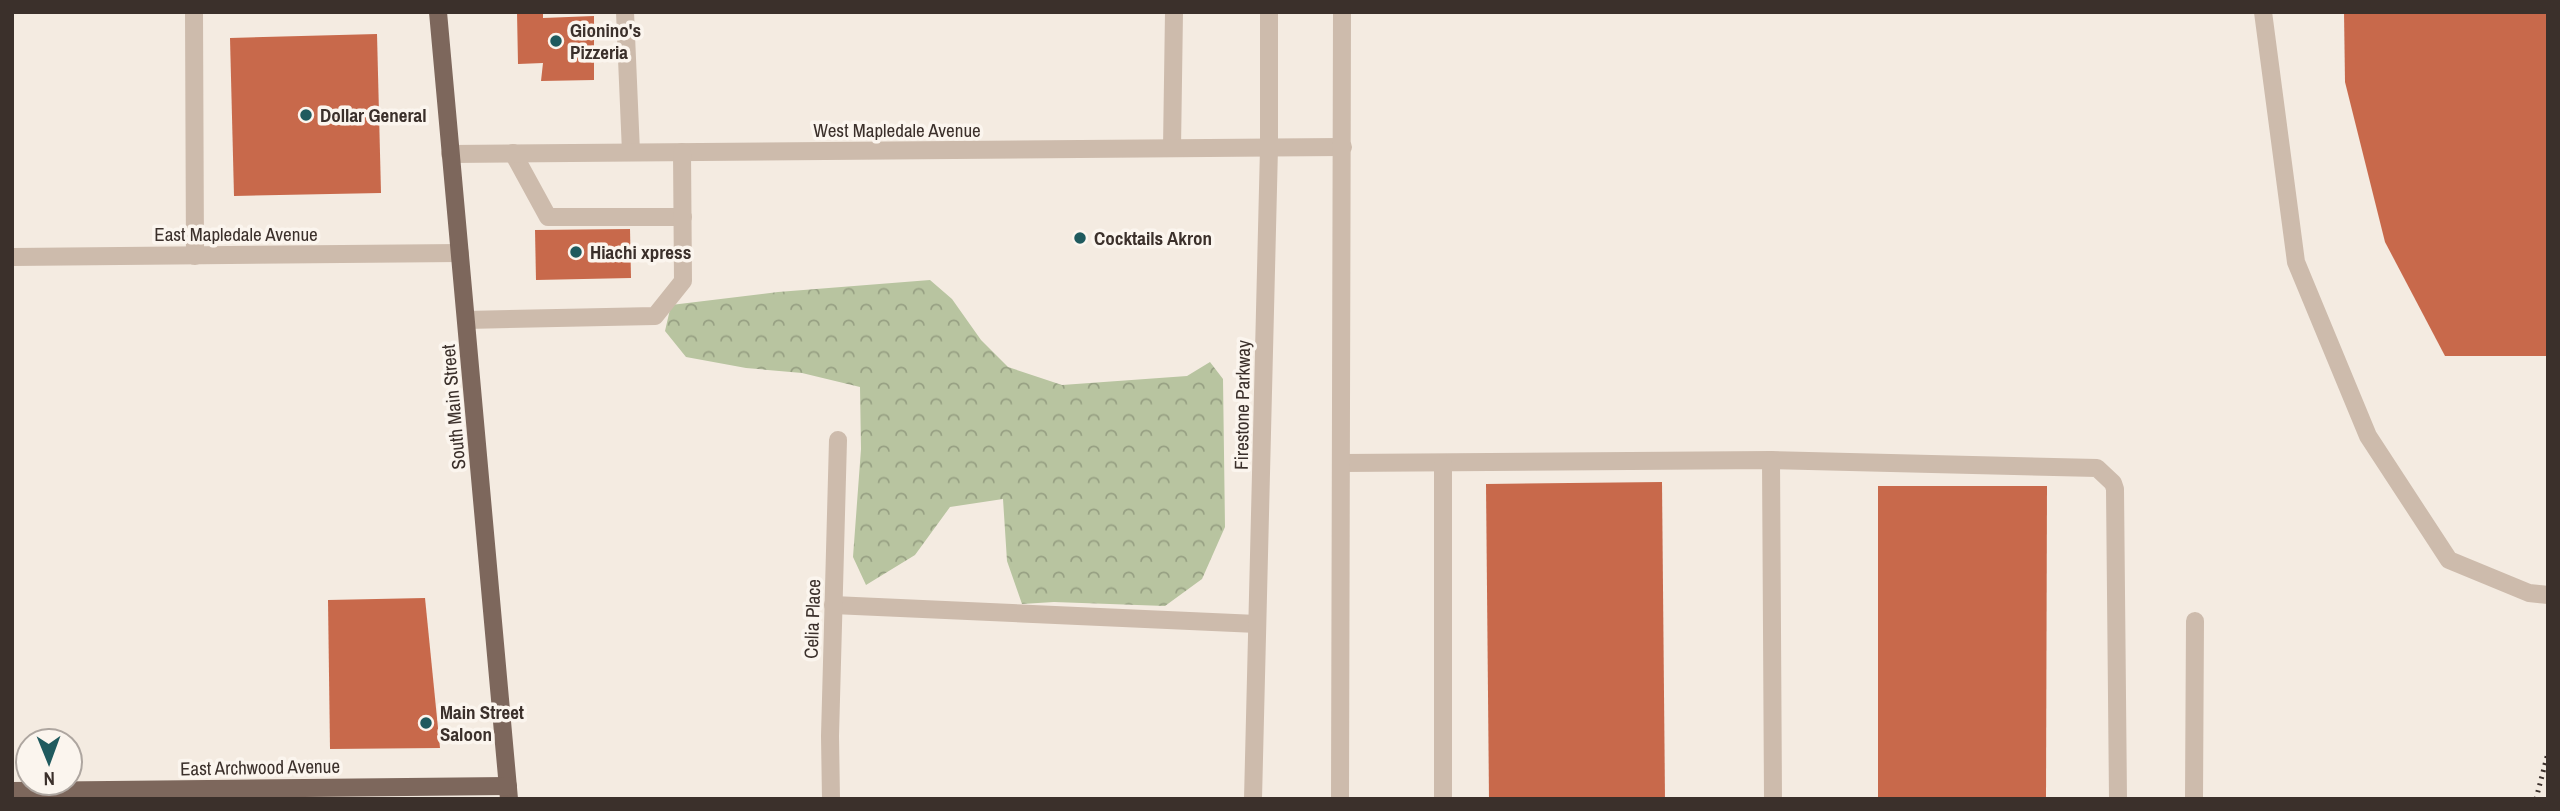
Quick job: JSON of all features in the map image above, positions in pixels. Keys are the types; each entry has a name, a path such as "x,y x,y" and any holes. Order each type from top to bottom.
{"main road":[{"name":"South Main Street","path":"438,12 509,792"},
{"name":"East Archwood Avenue","path":"12,791 248,794 509,792"}],"street":[{"path":"194,12 195,256"},
{"path":"1171,148 1174,12"},
{"name":"Firestone Parkway","path":"1252,799 1269,148 1269,12"},
{"path":"1340,799 1342,12"},
{"path":"2263,12 2296,262 2368,436 2449,560 2529,593 2548,595"},
{"path":"621,15 631,152"},
{"name":"West Mapledale Avenue","path":"450,154 1343,147"},
{"path":"466,320 655,316 684,281 682,152"},
{"path":"513,153 548,217 683,217"},
{"name":"East Mapledale Avenue","path":"12,257 460,253"},
{"name":"Celia Place","path":"831,799 830,736 838,440"},
{"path":"1342,463 1772,460 2097,468 2109,478 2115,489 2118,799"},
{"path":"1772,460 1773,799"},
{"path":"1443,463 1443,799"},
{"path":"833,605 1257,624"},
{"path":"2194,621 2194,799"}],"green space":[{"path":"930,280 952,299 981,340 1008,367 1062,385 1187,376 1210,362 1223,379 1225,527 1202,579 1165,606 1054,602 1022,604 1007,561 1003,499 950,507 915,555 866,585 853,557 861,449 860,387 802,373 746,368 686,357 665,331 671,305 778,292"}],"building":[{"name":"Gionino's Pizzeria","path":"517,12 543,12 543,18 594,16 594,80 541,81 543,63 518,64"},
{"path":"2344,12 2548,12 2548,356 2445,356 2385,242 2345,82"},
{"name":"Dollar General","path":"377,34 381,193 234,196 230,38"},
{"path":"630,229 631,278 536,280 535,230"},
{"path":"1662,482 1665,799 1489,799 1486,484"},
{"path":"1878,486 2047,486 2046,799 1878,799"},
{"path":"425,598 440,748 330,749 328,600"}],"railway":[{"path":"2536,799 2548,753"}],"place":[{"name":"Gionino's Pizzeria","path":"556,41"},
{"name":"Dollar General","path":"306,115"},
{"name":"Cocktails Akron","path":"1080,238"},
{"name":"Hiachi xpress","path":"576,252"},
{"name":"Main Street Saloon","path":"426,723"}]}
